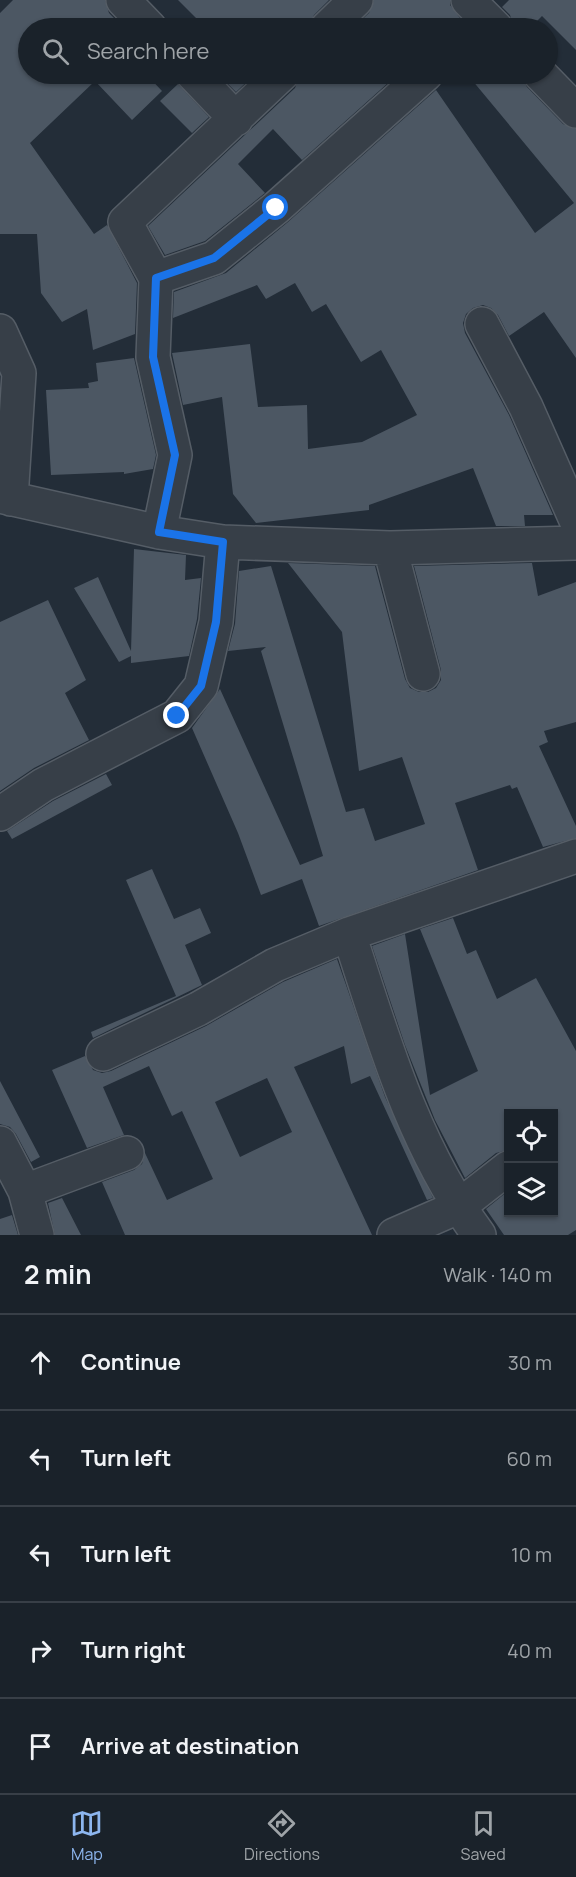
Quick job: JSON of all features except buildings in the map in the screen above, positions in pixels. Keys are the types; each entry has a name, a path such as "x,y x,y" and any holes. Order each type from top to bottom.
{"street":[{"path":"123,0 140,18"},
{"path":"337,18 356,0"},
{"path":"203,84 236,119"},
{"path":"159,532 175,455 153,357 156,278 125,222 272,84"},
{"path":"156,278 214,258 276,208 415,84"},
{"path":"550,84 576,111"},
{"path":"482,324 526,407 576,520"},
{"path":"0,331 19,373 5,497 159,532 223,542 390,548 576,543"},
{"path":"0,814 43,785 177,716 201,686 216,622 223,542"},
{"path":"390,548 423,674"},
{"path":"103,1054 198,1009 275,965 349,934 576,856"},
{"path":"349,934 408,1107 430,1158 458,1207 478,1235"},
{"path":"0,1143 25,1191 37,1235"},
{"path":"25,1191 127,1152"},
{"path":"394,1235 458,1207 504,1171"}],"route":[{"path":"177,716 201,686 216,622 223,542 159,532 175,455 153,357 156,278 214,258 276,208"}]}
